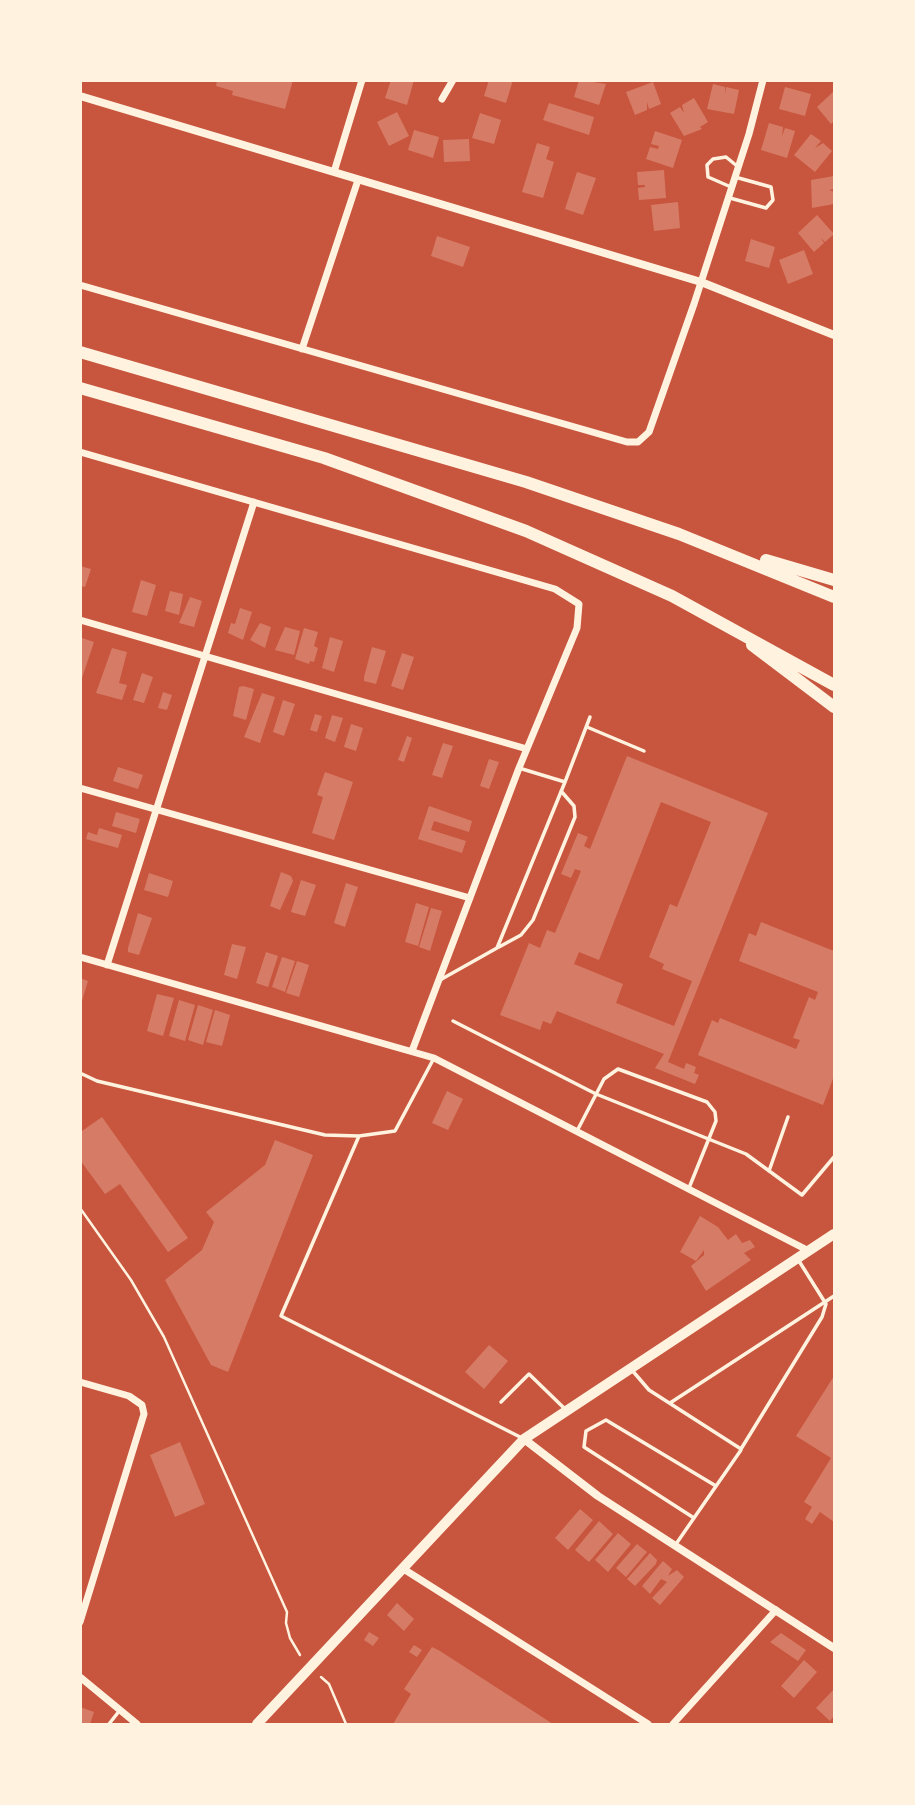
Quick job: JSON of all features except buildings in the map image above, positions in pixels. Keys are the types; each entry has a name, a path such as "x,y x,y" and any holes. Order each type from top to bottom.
{"highway":[{"path":"80,352 425,451 679,534 835,580"},
{"path":"80,388 324,458 438,497 575,551 719,620 835,685"},
{"path":"679,534 835,597"},
{"path":"719,620 835,707"}],"main road":[{"path":"257,1724 523,1439 835,1234"}],"street":[{"path":"334,172 362,80"},
{"path":"442,99 453,80"},
{"path":"80,285 627,442 640,442 649,432 701,282 739,167 762,80"},
{"path":"80,96 701,282 835,335"},
{"path":"302,349 358,180"},
{"path":"80,452 555,589 579,604 577,628 519,768 412,1051"},
{"path":"107,965 254,502"},
{"path":"80,620 527,749"},
{"path":"80,788 470,898"},
{"path":"80,957 434,1058 809,1251"},
{"path":"80,1382 129,1396 142,1405 144,1423 80,1622"},
{"path":"523,1439 598,1496 835,1648"},
{"path":"402,1568 648,1724"},
{"path":"673,1724 776,1610"},
{"path":"80,1677 137,1724"}],"lane":[{"path":"732,187 708,177 707,165 713,159 726,157 739,167"},
{"path":"728,198 766,208 773,200 771,187 735,177"},
{"path":"497,948 590,717"},
{"path":"587,727 644,751"},
{"path":"519,768 565,782"},
{"path":"438,981 521,935 533,920 575,817 574,806 561,791"},
{"path":"453,1021 596,1094 746,1154 802,1195 835,1157"},
{"path":"80,1073 97,1081 325,1135 359,1136 395,1131 434,1058"},
{"path":"576,1132 610,1073 623,1069 707,1102 715,1112 716,1121 688,1189"},
{"path":"769,1171 788,1117"},
{"path":"359,1136 281,1316 523,1439"},
{"path":"675,1546 741,1449 822,1317 826,1304 797,1258"},
{"path":"670,1403 835,1296"},
{"path":"629,1367 649,1390 741,1449"},
{"path":"501,1402 529,1374 565,1410"},
{"path":"694,1518 584,1447 586,1431 606,1420 716,1486"},
{"path":"109,1724 120,1710"}],"path":[{"path":"80,1208 131,1280 164,1337 287,1612 286,1623 290,1638 300,1655"},
{"path":"321,1677 330,1684 346,1724"}]}
